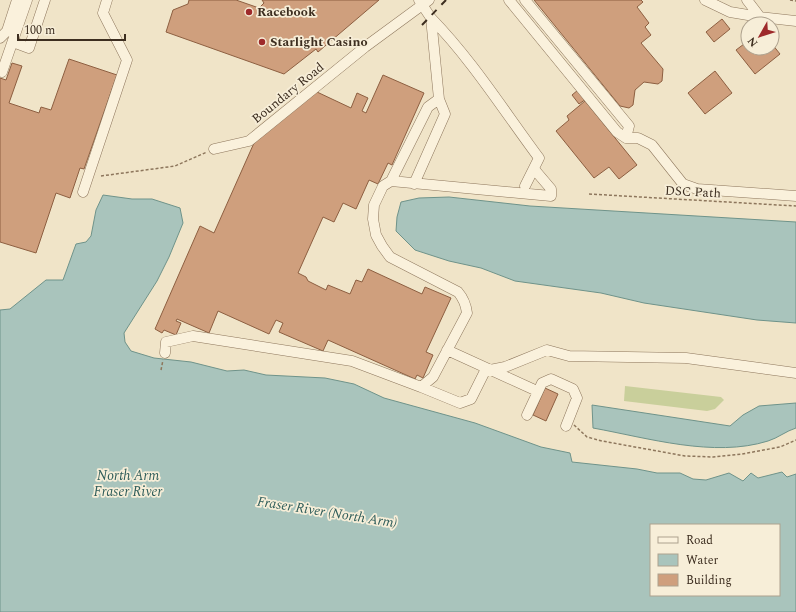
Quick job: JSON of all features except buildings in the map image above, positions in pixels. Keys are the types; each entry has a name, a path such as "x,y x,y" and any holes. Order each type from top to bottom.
{"street":[{"path":"0,38 0,30 10,0"},
{"path":"0,38 7,31 17,0"},
{"path":"2,72 27,0"},
{"path":"13,42 28,48 44,0"},
{"path":"83,192 127,60 102,13 107,0"},
{"path":"509,0 617,132 626,138 638,138 652,145 683,184 697,188 796,196"},
{"path":"525,0 630,126 626,138"},
{"path":"705,0 730,12 754,16"},
{"path":"747,0 759,16"},
{"path":"423,2 431,18 444,31 483,81 539,158 525,186"},
{"name":"Boundary Road","path":"214,149 249,141 423,2"},
{"path":"414,184 445,114 438,99 431,18"},
{"path":"780,19 796,21"},
{"path":"421,387 432,377 467,314 464,299 458,292 390,257 376,235 373,219 374,205 383,186 391,180 428,108 438,99"},
{"path":"391,180 414,184 551,196 551,189 534,169"},
{"path":"165,353 166,342 193,336 352,361 460,403 471,399 485,371 505,367 547,350 569,356 686,358 796,373"},
{"path":"447,350 492,369 537,391"},
{"path":"527,415 542,383 551,379 573,389 577,398 568,423"}],"path":[{"path":"790,0 796,1"},
{"path":"101,176 174,166 214,149"},
{"name":"DSC Path","path":"589,194 796,206"},
{"path":"568,423 587,437 685,456 713,457 742,454 780,447 796,440"}],"green space":[{"path":"625,386 721,397 724,400 715,409 707,411 624,401"}],"water":[{"name":"North Arm Fraser River","path":"103,195 132,199 152,199 180,208 183,223 169,257 157,281 124,333 125,342 131,351 154,358 191,362 227,371 244,370 266,375 325,378 354,384 384,398 475,423 541,447 570,453 572,462 637,469 657,473 680,473 693,479 706,480 729,473 743,481 751,473 758,478 782,472 787,477 796,474 796,612 0,612 0,310 10,309 46,280 63,280 76,244 86,242 91,236 96,210"},
{"path":"449,197 530,206 796,222 796,323 757,320 644,303 601,293 515,281 481,268 449,261 415,250 396,231 397,217 401,202 419,198"},
{"path":"796,403 796,428 772,440 747,446 726,448 681,445 593,428 592,405 730,426 743,415 759,406"}],"railway":[{"path":"422,25 446,0"}],"place":[{"name":"Racebook","path":"249,12"},
{"name":"Starlight Casino","path":"262,42"}],"water label":[{"name":"Fraser River (North Arm)","path":"327,512"}]}
